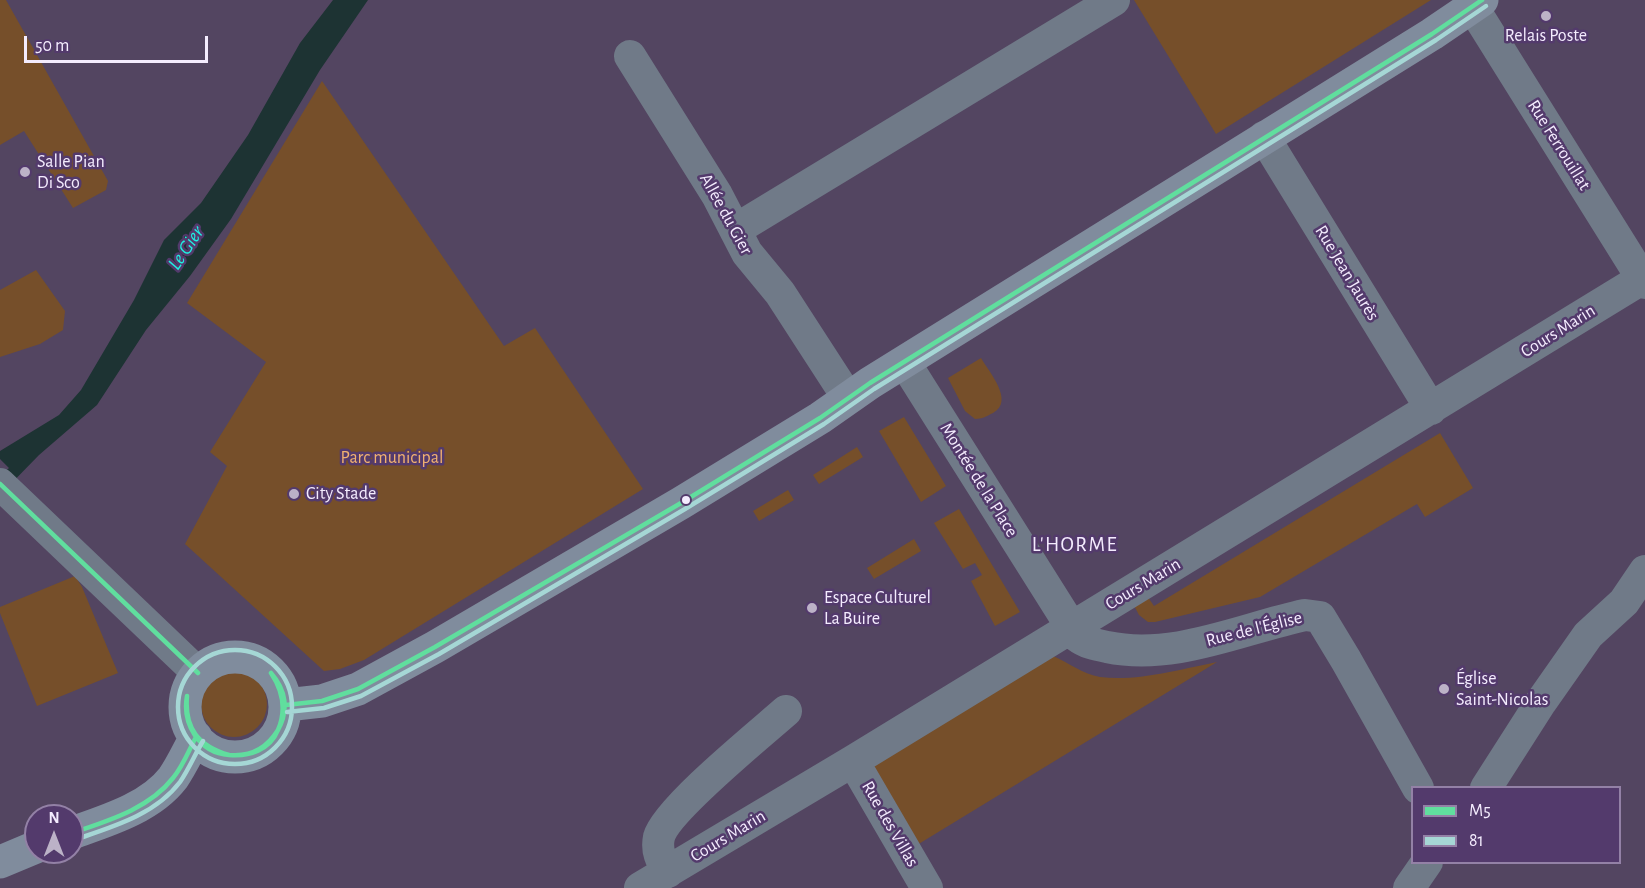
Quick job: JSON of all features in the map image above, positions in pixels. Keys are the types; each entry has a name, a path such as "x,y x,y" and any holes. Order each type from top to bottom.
{"main road":[{"path":"285,705 338,697 358,689 681,503 1432,34 1477,3"},
{"path":"233,657 249,659 264,666 275,677 283,691 285,705 283,722 276,736 265,747 251,754 236,757 207,748 188,724 185,709 187,694 198,673 205,666 217,660 233,657"},
{"path":"84,828 119,815 163,789 173,777 196,737"},
{"path":"0,862 24,852"}],"street":[{"path":"735,231 1114,0"},
{"name":"Rue Ferrouillat","path":"1477,3 1644,280"},
{"name":"Allée du Gier","path":"630,56 717,195 747,253 780,293 848,398"},
{"name":"Rue Jean Jaurès","path":"1264,137 1431,409"},
{"name":"Cours Marin","path":"640,888 1644,280"},
{"name":"Montée de la Place","path":"905,363 1071,628"},
{"path":"9,494 198,673"},
{"path":"1487,786 1541,702 1588,635 1620,607 1645,571"},
{"name":"Rue de l'Église","path":"1071,628 1083,641 1092,644 1125,651 1153,651 1181,647 1305,615 1320,617 1417,786"},
{"path":"668,872 660,858 658,848 665,825 706,782 786,711"},
{"name":"Rue des Villas","path":"853,761 927,888"},
{"path":"1409,888 1426,864"}],"green space":[{"path":"0,0 6,0 108,181 106,190 73,208 24,131 0,145"},
{"path":"1134,0 1431,0 1216,134"},
{"name":"Parc municipal","path":"322,81 504,346 535,328 643,489 364,660 340,669 324,671 185,544 227,466 210,452 266,362 187,303"},
{"path":"36,270 65,311 63,330 40,344 0,357 0,290"},
{"path":"981,358 998,386 1002,401 993,413 975,419 965,411 948,378"},
{"path":"904,417 946,486 921,502 879,431"},
{"path":"1440,433 1473,488 1425,517 1417,504 1260,597 1155,622 1148,622 1139,615 1130,598 1143,590 1154,606"},
{"path":"857,447 863,457 819,484 813,475"},
{"path":"788,490 794,500 759,521 753,511"},
{"path":"959,509 1020,612 995,626 971,581 982,575 975,563 963,569 934,523"},
{"path":"914,539 921,551 874,579 867,568"},
{"path":"75,576 82,587 118,673 37,706 0,613 0,607"},
{"path":"1053,656 1088,673 1114,678 1159,674 1217,662 917,845 870,767"},
{"path":"234,671 246,674 257,681 264,692 267,704 264,716 257,727 246,734 234,737 222,734 211,727 204,716 201,704 204,692 211,681 222,674"}],"water":[{"name":"Le Gier","path":"333,0 368,0 320,70 231,219 190,276 146,330 97,405 39,455 0,495 0,476 9,468 0,459 0,451 59,415 81,390 134,300 164,240 201,203 248,135 300,43"}],"transit line":[{"name":"M5","path":"286,705 322,701 358,689 435,647 681,503 1432,34 1482,0"},
{"name":"81","path":"287,712 324,708 361,696 439,654 824,424 874,389 1436,40 1486,6"},
{"name":"M5","path":"0,484 198,673"},
{"name":"81","path":"235,650 257,654 275,667 288,685 292,707 288,729 275,747 257,760 235,764 213,760 195,747 182,729 178,707 182,685 195,667 213,654 235,650"},
{"name":"M5","path":"271,673 283,693 285,708 278,730"},
{"name":"M5","path":"271,673 281,693 283,707 278,730"},
{"name":"M5","path":"187,696 188,718 191,727 209,747 229,755"},
{"name":"M5","path":"187,696 187,717 195,735 209,749 229,755"},
{"name":"M5","path":"229,755 251,753 257,750 269,742 278,730"},
{"name":"M5","path":"229,755 244,755 258,751 270,743 278,730"},
{"name":"M5","path":"84,829 127,813 163,789 177,773 196,737"},
{"name":"81","path":"84,837 132,818 158,803 180,782 203,741"}],"place":[{"name":"Relais Poste","path":"1546,16"},
{"name":"Salle Pian Di Sco","path":"25,172"},
{"name":"City Stade","path":"294,494"},
{"name":"Espace Culturel La Buire","path":"812,608"},
{"name":"Église Saint-Nicolas","path":"1444,689"}],"district":[{"name":"L'HORME","path":"1075,545"}]}
